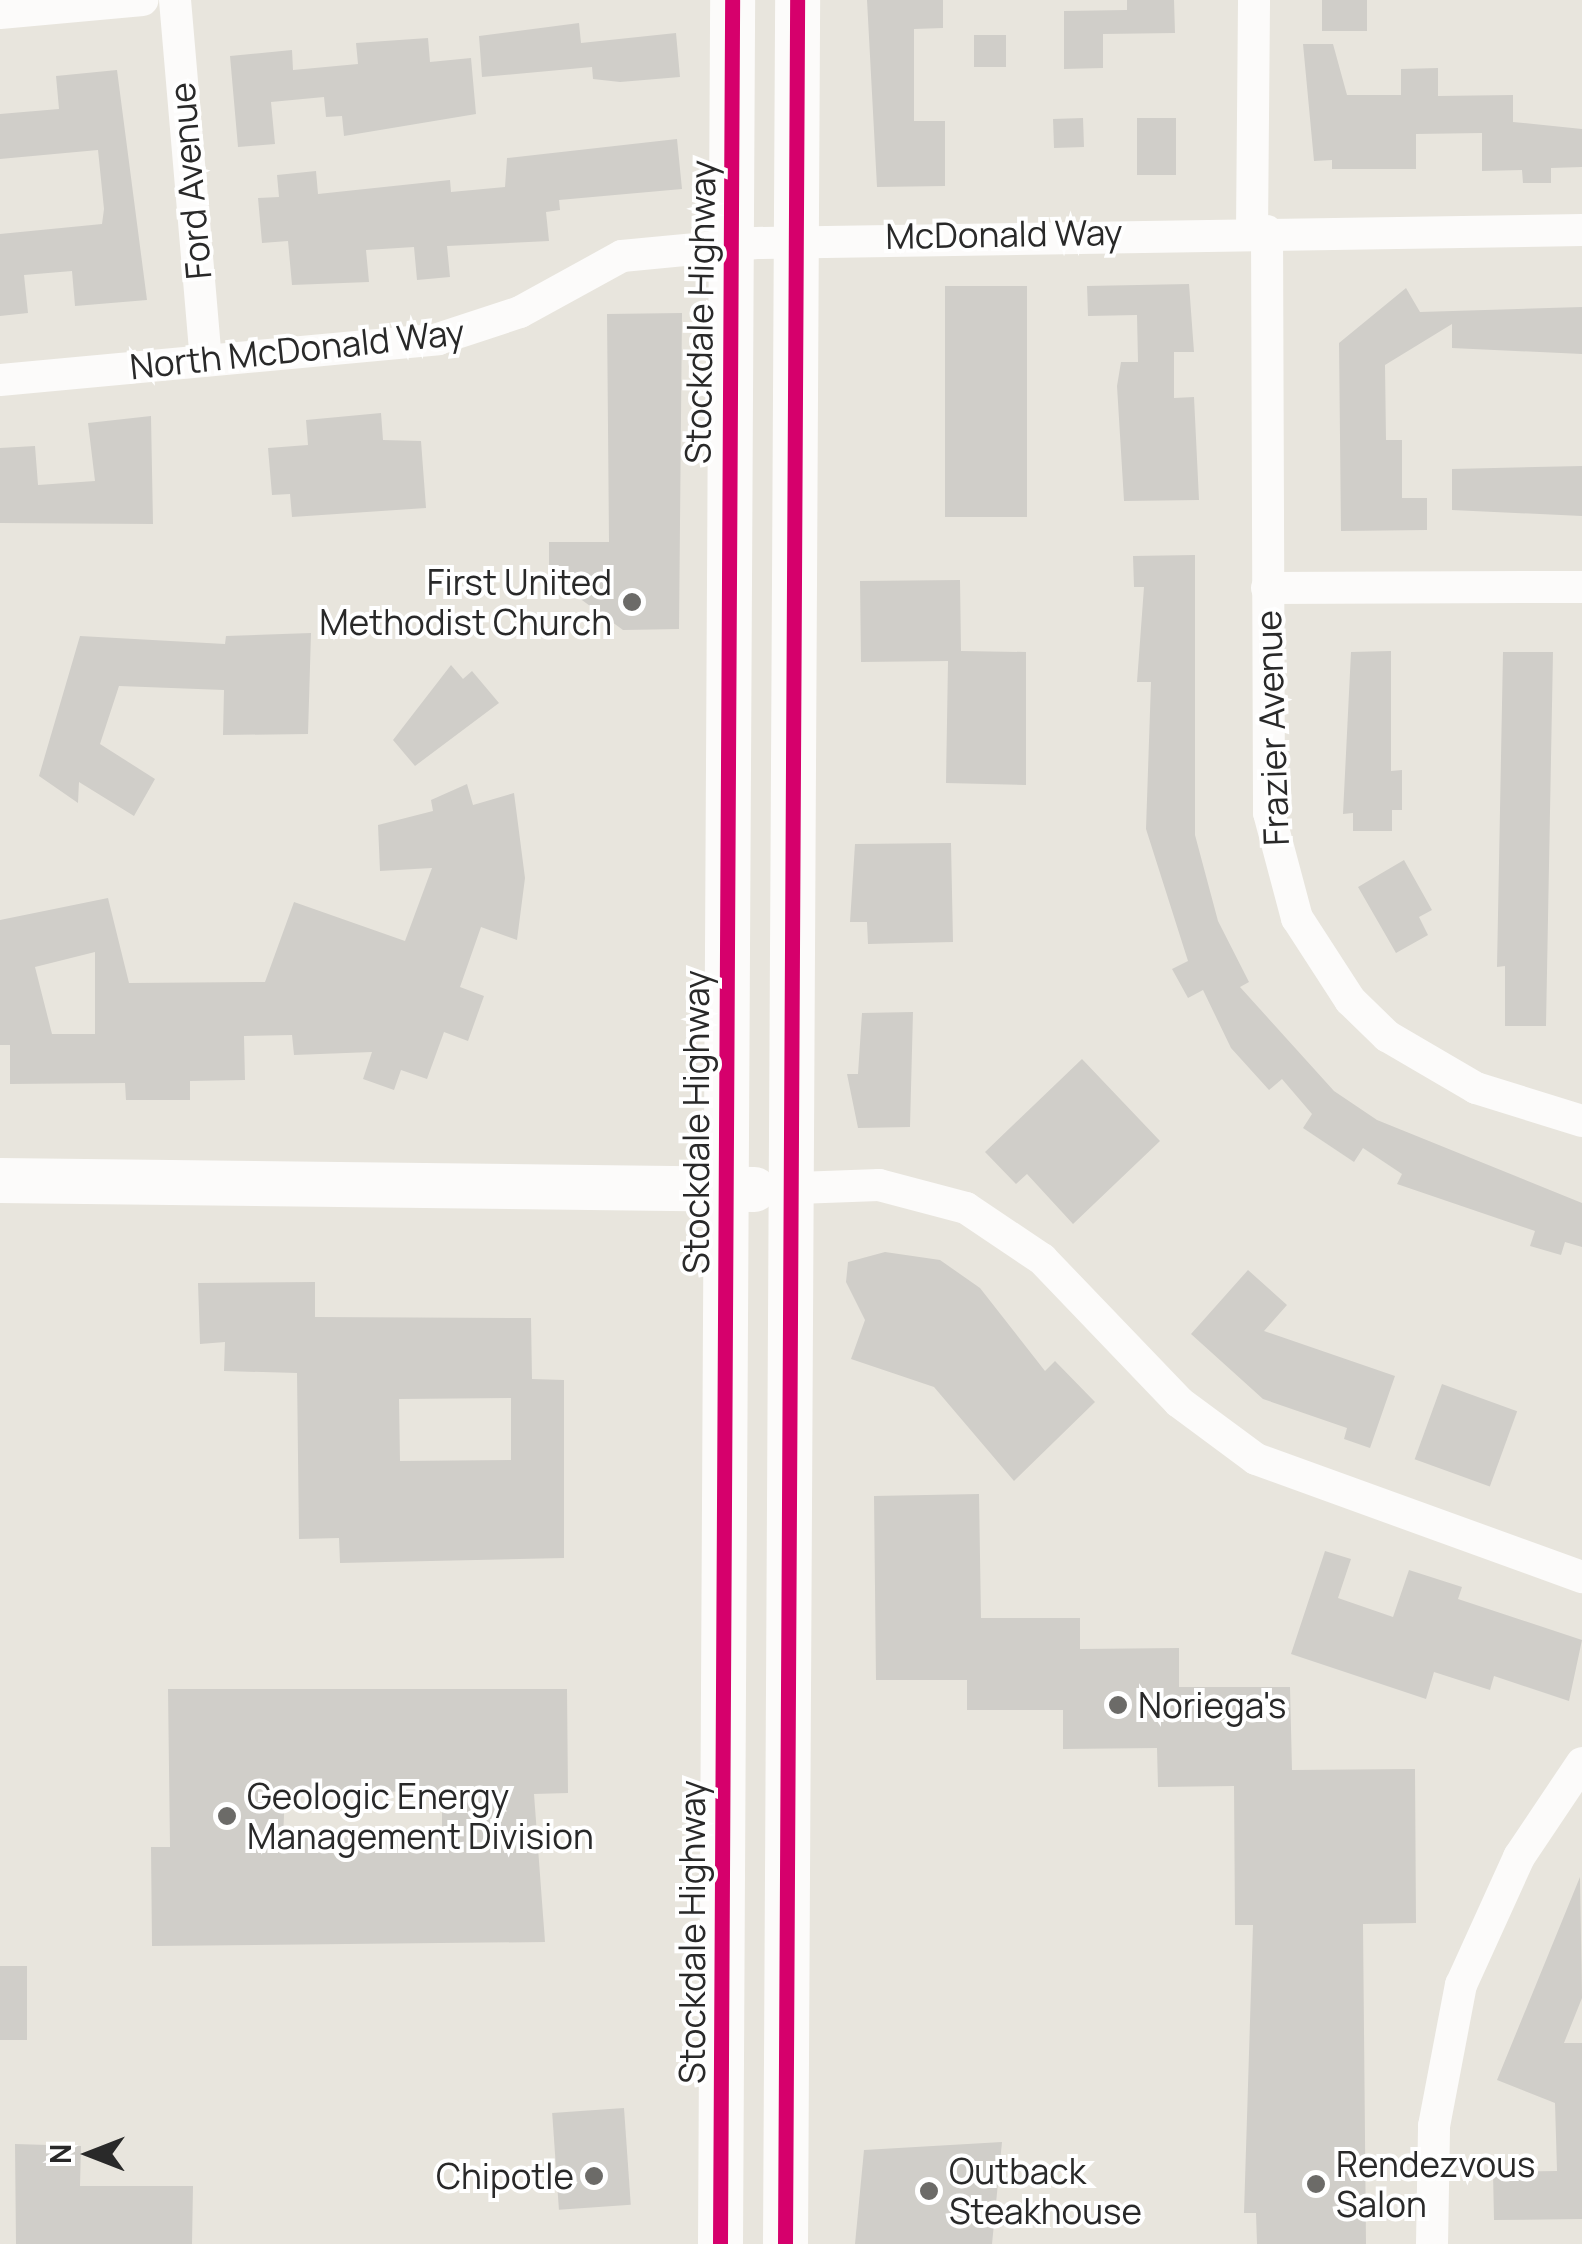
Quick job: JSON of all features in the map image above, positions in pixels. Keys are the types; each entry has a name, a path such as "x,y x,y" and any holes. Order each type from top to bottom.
{"main road":[{"name":"Stockdale Highway","path":"732,0 761,242 757,1189 785,2244"},
{"name":"Stockdale Highway","path":"720,2244 757,1189 761,242 797,0"},
{"path":"0,1180 757,1189"}],"street":[{"path":"0,13 142,0"},
{"name":"Ford Avenue","path":"175,0 206,361"},
{"name":"Frazier Avenue","path":"1254,0 1269,812 1278,864 1319,958 1362,1012 1429,1065 1582,1121"},
{"name":"McDonald Way","path":"761,242 1260,231 1582,230"},
{"name":"North McDonald Way","path":"0,380 438,339 520,312 622,256 761,242"},
{"path":"1267,588 1582,588"},
{"path":"757,1189 879,1185 966,1208 1042,1259 1179,1402 1256,1460 1582,1577"},
{"path":"1432,2244 1434,2126 1461,1985 1518,1857 1582,1763"}],"building":[{"path":"867,0 943,0 943,28 914,29 914,121 945,121 945,186 877,187"},
{"path":"1127,0 1174,0 1175,33 1103,34 1103,68 1064,69 1064,11 1127,10"},
{"path":"1322,0 1367,0 1367,31 1322,31"},
{"path":"579,23 581,43 676,33 680,77 620,82 593,79 592,67 482,77 479,36"},
{"path":"974,35 1006,35 1006,67 974,67"},
{"path":"428,38 430,62 471,58 476,114 344,136 342,116 326,117 324,97 271,102 275,144 238,147 230,56 292,50 293,70 358,64 356,43"},
{"path":"1303,44 1333,44 1347,95 1401,95 1401,69 1438,68 1438,96 1513,95 1513,122 1582,129 1582,167 1551,168 1551,183 1523,183 1522,170 1482,171 1482,133 1416,134 1416,169 1332,169 1332,160 1314,161"},
{"path":"117,70 147,300 75,306 72,271 24,275 28,313 0,316 0,234 102,224 104,209 98,150 0,159 0,114 59,109 56,76"},
{"path":"1083,118 1084,147 1054,148 1053,119"},
{"path":"1137,118 1176,118 1176,175 1137,175"},
{"path":"677,139 682,189 559,200 560,210 546,212 549,241 447,246 450,277 417,280 414,247 366,250 369,282 292,285 288,241 262,243 258,198 279,197 277,175 316,171 318,194 450,180 451,192 505,187 507,158"},
{"path":"1189,284 1194,352 1174,352 1174,398 1194,397 1199,500 1124,501 1117,386 1121,362 1138,362 1137,315 1088,316 1087,286"},
{"path":"945,286 1027,286 1027,517 945,517"},
{"path":"1406,288 1420,312 1582,307 1582,354 1452,348 1452,324 1385,365 1386,440 1402,440 1402,498 1427,498 1427,530 1341,531 1339,343"},
{"path":"682,313 679,629 623,630 549,576 549,542 609,542 607,314"},
{"path":"381,413 383,440 421,441 426,508 292,517 290,494 272,495 268,448 308,445 306,420"},
{"path":"151,416 153,524 0,523 0,448 35,446 38,485 95,481 88,423"},
{"path":"1582,466 1582,516 1452,510 1452,469"},
{"path":"1195,555 1195,835 1218,921 1249,982 1240,987 1334,1091 1377,1120 1582,1203 1582,1247 1565,1242 1561,1255 1530,1246 1535,1231 1397,1184 1402,1174 1363,1148 1354,1162 1303,1128 1312,1114 1282,1079 1269,1090 1231,1048 1203,990 1188,998 1172,969 1188,961 1146,829 1151,682 1137,682 1144,587 1134,587 1133,556"},
{"path":"960,580 961,651 1026,652 1026,785 946,783 948,661 861,662 860,581"},
{"name":"First United Methodist Church","path":"311,633 308,734 223,735 224,690 119,686 100,744 155,779 134,816 79,782 78,803 39,776 80,636 225,644 226,636"},
{"path":"1391,651 1391,771 1402,770 1402,810 1392,810 1392,831 1353,831 1353,813 1343,814 1351,652"},
{"path":"1503,652 1553,652 1546,1026 1505,1026 1505,966 1497,967"},
{"name":"First United Methodist Church","path":"451,665 463,679 472,671 499,703 415,766 393,740"},
{"path":"467,784 473,805 514,793 525,878 517,940 481,927 460,987 484,996 468,1041 444,1032 427,1079 401,1070 394,1090 363,1079 372,1052 294,1055 292,1035 244,1036 245,1080 190,1081 190,1100 126,1100 125,1083 10,1084 10,1045 0,1045 0,920 108,898 129,983 265,982 294,902 405,941 432,868 380,871 378,825 433,811 431,800","holes":["95,952 95,1034 52,1034 35,967"]},
{"path":"951,843 953,942 868,944 867,922 850,922 855,844"},
{"path":"1404,860 1432,910 1419,917 1428,935 1396,953 1358,887"},
{"path":"913,1012 910,1127 858,1128 847,1074 858,1074 862,1013"},
{"path":"1082,1059 1160,1141 1073,1224 1027,1174 1016,1184 985,1152"},
{"path":"885,1252 940,1260 980,1288 1045,1371 1055,1361 1095,1402 1014,1481 934,1387 851,1359 865,1320 846,1282 848,1262"},
{"path":"1248,1270 1287,1305 1264,1331 1395,1376 1370,1448 1344,1439 1347,1428 1263,1399 1191,1334"},
{"path":"315,1282 315,1317 531,1318 532,1379 564,1380 564,1558 340,1563 339,1538 299,1539 297,1373 224,1371 225,1342 200,1344 198,1283","holes":["511,1398 511,1460 400,1461 399,1399"]},
{"path":"1442,1384 1517,1411 1490,1487 1415,1459"},
{"path":"979,1494 981,1618 1080,1618 1080,1649 1179,1648 1179,1687 1290,1687 1292,1770 1415,1769 1416,1923 1363,1924 1366,2244 1257,2244 1256,2213 1244,2213 1253,1925 1235,1925 1234,1786 1158,1787 1157,1748 1063,1749 1063,1710 967,1710 967,1680 876,1680 874,1496"},
{"path":"1325,1551 1351,1559 1338,1598 1393,1617 1409,1570 1462,1587 1458,1599 1582,1640 1569,1701 1494,1676 1490,1690 1434,1672 1426,1699 1291,1654"},
{"name":"Geologic Energy Management Division","path":"168,1689 567,1689 568,1793 534,1794 545,1942 152,1946 151,1847 170,1847","holes":["442,1791 442,1838 283,1838 285,1793"]},
{"path":"1580,1877 1582,1998 1564,2043 1582,2043 1582,2219 1494,2220 1493,2172 1557,2171 1555,2103 1497,2080"},
{"path":"0,1966 27,1966 27,2040 0,2040"},
{"name":"Chipotle","path":"624,2108 631,2205 559,2210 552,2113"},
{"name":"Outback Steakhouse","path":"1002,2142 992,2244 855,2244 864,2150"},
{"path":"15,2144 81,2146 80,2186 193,2186 192,2244 16,2244"}],"cycle path":[{"path":"720,2244 732,0"},
{"path":"785,2244 797,0"}],"place":[{"name":"First United Methodist Church","path":"632,602"},
{"name":"Noriega's","path":"1118,1705"},
{"name":"Geologic Energy Management Division","path":"227,1816"},
{"name":"Chipotle","path":"594,2176"},
{"name":"Rendezvous Salon","path":"1316,2184"},
{"name":"Outback Steakhouse","path":"929,2191"}]}
